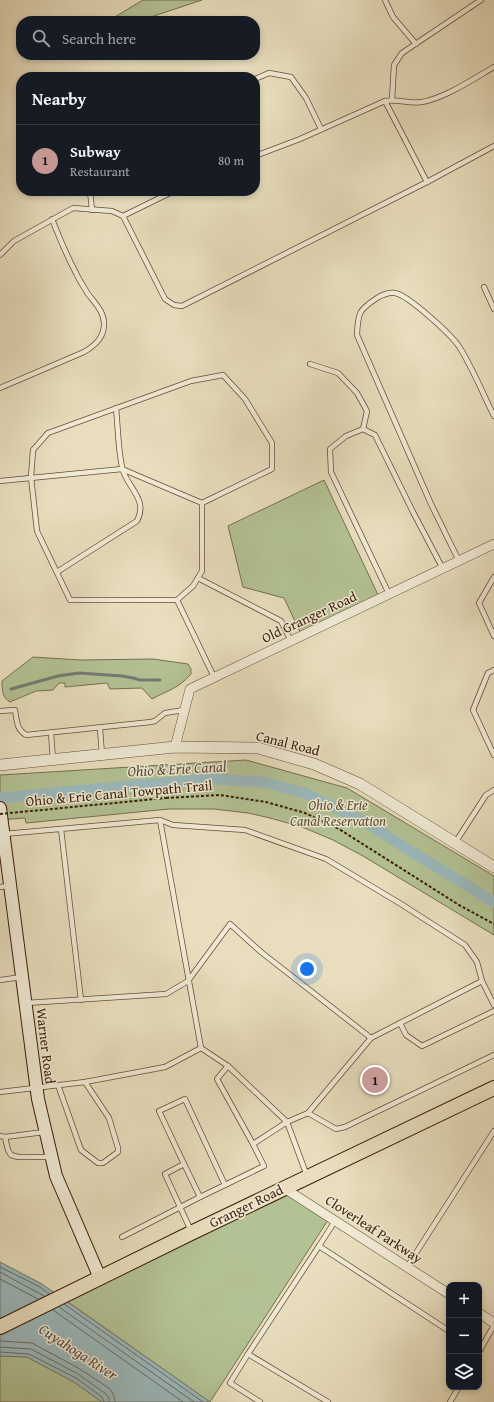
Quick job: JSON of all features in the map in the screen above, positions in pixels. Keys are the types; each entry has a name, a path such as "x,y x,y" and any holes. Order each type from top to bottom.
{"main road":[{"name":"Warner Road","path":"0,808 4,834 5,886 22,977 37,1087 46,1132 56,1176 100,1278"},
{"name":"Granger Road","path":"0,1327 284,1188 494,1088"}],"street":[{"name":"Old Granger Road","path":"175,747 190,689 494,544"},
{"name":"Canal Road","path":"0,765 175,747 258,748 314,764 360,784 494,867"},
{"name":"Cloverleaf Parkway","path":"284,1188 446,1292"},
{"path":"482,1315 494,1324"}],"lane":[{"path":"385,0 393,17 416,44"},
{"path":"392,100 394,64 402,53 481,0"},
{"path":"260,154 300,139 386,101 392,100 421,103 439,98 494,67"},
{"path":"260,77 269,73 291,77 306,98 321,129"},
{"path":"386,101 427,182"},
{"path":"0,255 14,241 73,208 112,211 122,216 165,299 174,305 182,306 427,182 494,146"},
{"path":"91,196 92,210"},
{"path":"122,216 164,196"},
{"path":"0,388 84,352 94,346 101,338 104,327 102,314 98,305 88,293 76,274 52,219"},
{"path":"484,287 494,309"},
{"path":"459,561 431,504 357,334 358,318 363,307 381,295 395,293 407,300 444,329 459,347 494,416"},
{"path":"310,364 338,373 357,393 367,411 363,429"},
{"path":"0,481 31,478 122,469 202,503 272,469 272,443 245,399 223,375 191,381 48,433 33,450 31,478 37,531 70,600 177,600 193,586 202,571 202,503"},
{"path":"57,572 137,521 140,515 141,504 122,469 116,408"},
{"path":"389,594 330,472 330,449 346,436 363,429 375,435 413,512 443,568"},
{"path":"494,577 479,603 494,636"},
{"path":"198,578 281,621 291,641"},
{"path":"177,600 214,677"},
{"path":"494,670 488,673 473,710 494,755"},
{"path":"0,711 15,710 18,728 26,735 151,722 155,721 165,713 184,710"},
{"path":"100,728 102,754"},
{"path":"51,733 53,760"},
{"path":"455,843 486,796 494,790"},
{"path":"4,834 160,820 173,825 245,830 326,859 465,945 477,962 482,981 494,1005"},
{"path":"160,820 201,1048 228,1066 287,1122 307,1177"},
{"path":"61,829 81,1000"},
{"path":"26,1003 166,994 188,981 230,924 261,952 371,1038"},
{"path":"0,980 22,977"},
{"path":"253,1144 287,1122 308,1113 371,1038 482,981"},
{"path":"400,1023 406,1035 422,1046 494,1011"},
{"path":"0,1092 85,1082 164,1067 201,1048"},
{"path":"308,1113 336,1129 345,1127 494,1055"},
{"path":"122,1238 264,1166 217,1079 228,1066"},
{"path":"58,1085 81,1150 98,1163 103,1163 118,1152 118,1148 109,1118 85,1082"},
{"path":"200,1198 159,1111 184,1099 225,1185"},
{"path":"407,1267 494,1131"},
{"path":"46,1132 3,1137 11,1155 18,1157 52,1157"},
{"path":"184,1164 165,1174 191,1233"},
{"path":"260,1402 230,1383 335,1221"},
{"path":"319,1246 446,1329"},
{"path":"482,1346 494,1324"},
{"path":"248,1354 328,1402"},
{"path":"450,1402 457,1390"}],"path":[{"name":"Ohio & Erie Canal Towpath Trail","path":"0,814 166,798 220,795 266,802 305,813 339,829 459,905 494,924"}],"green space":[{"path":"143,0 202,0 154,16 116,16"},
{"path":"324,480 380,599 302,636 284,598 243,587 228,526"},
{"path":"33,657 81,660 153,659 188,664 191,669 191,674 177,686 152,699 142,688 110,689 107,683 65,687 65,683 59,683 53,690 36,691 10,702 4,696 2,681"},
{"name":"Ohio & Erie Canal Reservation","path":"246,760 347,788 494,876 494,935 363,856 333,840 302,827 270,818 248,813 214,809 169,809 26,823 25,818 0,820 0,775"},
{"path":"284,1188 330,1217 210,1402 61,1297"},
{"path":"0,1356 27,1357 74,1382 102,1402 0,1402"}],"water":[{"name":"Cuyahoga River","path":"0,1262 42,1284 210,1402 102,1402 74,1382 27,1357 0,1356"}],"waterway":[{"path":"11,689 58,676 79,673 122,676 140,680 160,680"},
{"name":"Ohio & Erie Canal","path":"0,798 213,779 264,782 304,793 364,821 494,902"}],"place":[{"name":"Subway","path":"375,1080"}]}
